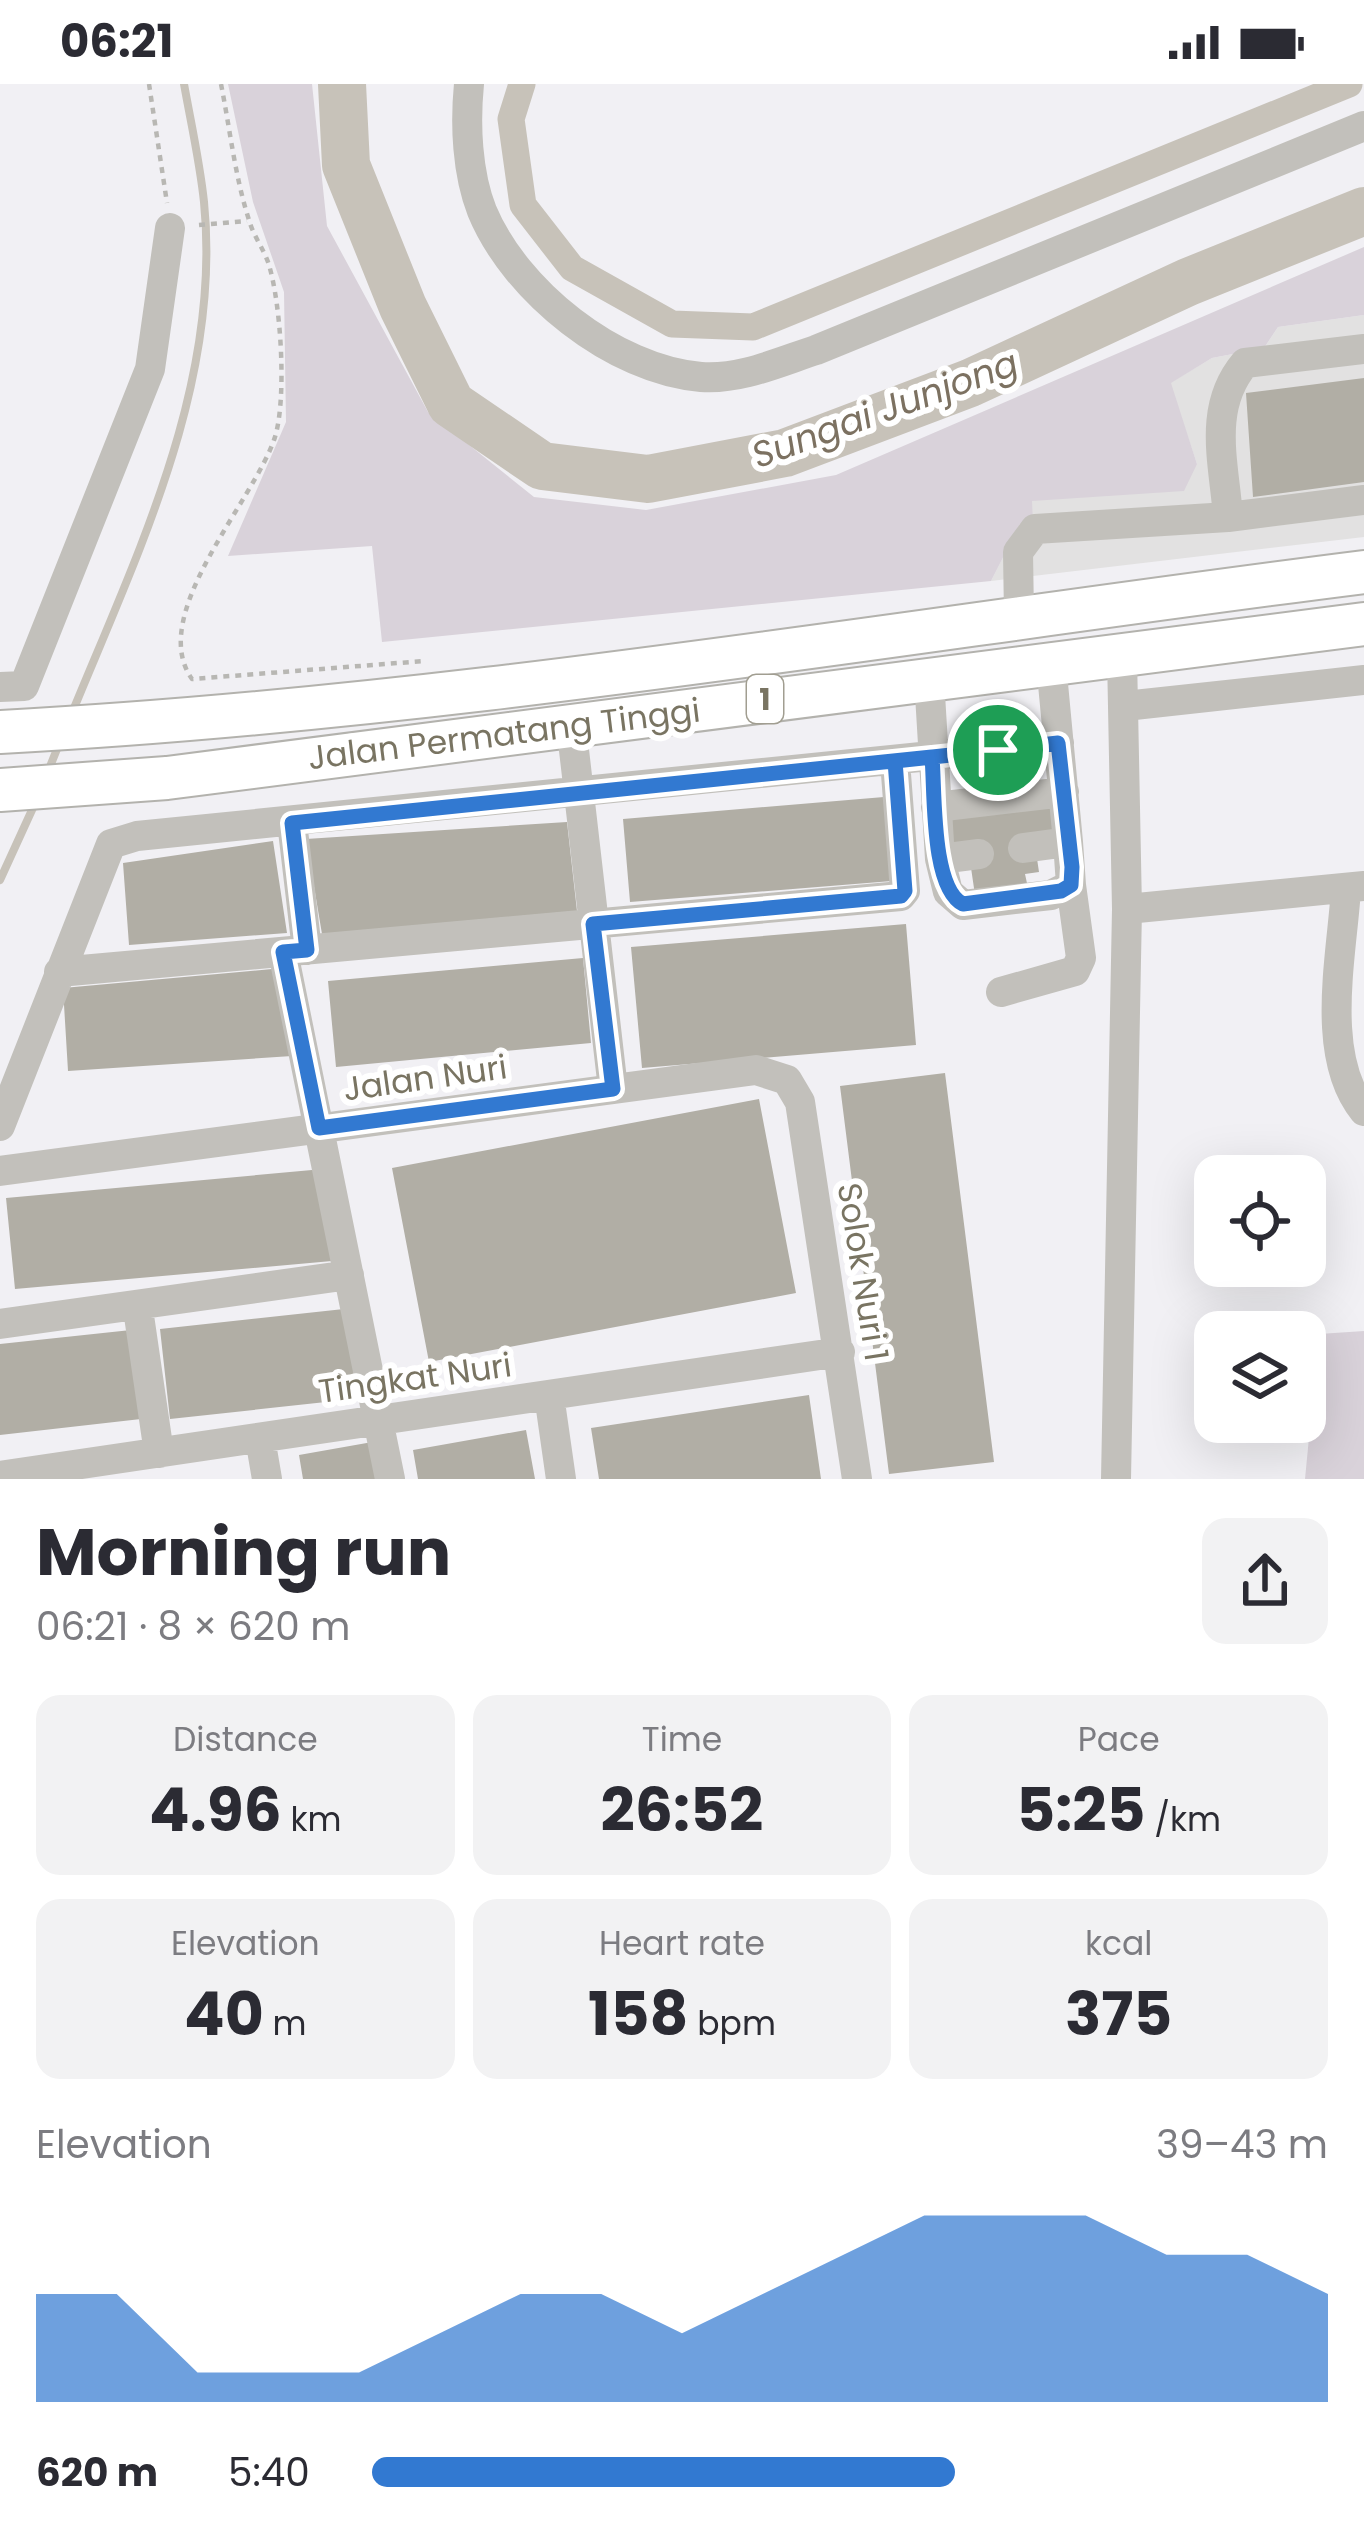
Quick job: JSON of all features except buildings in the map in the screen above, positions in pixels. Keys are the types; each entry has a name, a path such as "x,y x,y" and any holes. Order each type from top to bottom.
{"highway":[{"name":"Jalan Permatang Tinggi","path":"0,731 159,724 456,693 1364,572"},
{"name":"Jalan Permatang Tinggi","path":"0,790 167,778 1364,625"}],"street":[{"path":"469,84 470,161 482,212 515,265 571,322 638,361 705,378 742,374 816,350 1364,126"},
{"path":"0,687 24,686 150,369 176,227"},
{"path":"1228,517 1219,410 1227,384 1245,363 1364,349"},
{"path":"1019,616 1018,552 1023,538 1035,529 1228,517 1364,500"},
{"path":"1117,1479 1127,908 1122,656"},
{"path":"1001,992 1075,971 1082,958 1051,663"},
{"path":"929,678 940,859 948,892 963,904 1051,895 1071,885"},
{"path":"1125,706 1364,680"},
{"path":"571,724 613,1089"},
{"name":"Jalan Permatang Tinggi","path":"59,972 111,844 137,836 1058,743"},
{"path":"0,1126 59,972 901,896 905,891 895,761"},
{"path":"936,807 1064,792"},
{"path":"292,823 295,951 319,1128 390,1479"},
{"path":"1023,848 1069,842"},
{"path":"940,859 979,854"},
{"path":"1127,908 1355,888 1340,1036 1345,1078 1364,1111"},
{"name":"Jalan Nuri","path":"0,1171 756,1070 787,1080"},
{"name":"Solok Nuri 1","path":"787,1080 800,1102 857,1479"},
{"path":"0,1324 138,1309 349,1275"},
{"path":"138,1309 148,1462"},
{"name":"Tingkat Nuri","path":"0,1476 148,1462 260,1438 840,1352"},
{"path":"549,1395 561,1479"},
{"path":"260,1438 267,1479"}],"path":[{"path":"149,84 176,227 249,220"},
{"path":"221,84 249,220 269,266 281,385 275,437 197,581 182,629 179,662 191,680 420,657 456,693"}],"shaded area":[{"path":"228,84 312,84 327,226 428,412 534,497 646,510 836,475 1364,247 1364,315 1278,327 1264,348 1212,358 1171,383 1197,464 1184,491 1032,501 1033,523 1020,524 991,581 382,642 372,546 228,556 286,422 284,292 253,202"},
{"path":"1364,315 1364,537 991,581 1031,501 1197,464 1170,383 1212,358 1264,348 1278,327"},
{"path":"1364,1331 1364,1479 1305,1479 1308,1443 1326,1443 1326,1334"}],"waterway":[{"path":"72,713 170,465 200,335 206,269 204,202 184,84"},
{"name":"Sungai Junjong","path":"342,84 346,165 403,307 451,404 542,466 648,479 785,453 970,383 1188,282 1364,211"},
{"path":"522,84 511,119 523,205 572,268 672,324 753,327 1349,84"},
{"path":"47,774 59,744"},
{"path":"0,880 37,799"}],"route":[{"path":"998,750 895,761 905,891 901,896 593,924 613,1089 319,1128 283,952 307,950 292,823 932,757 940,859 944,882 955,900 963,904 1061,891 1071,885 1072,867 1058,743 998,750"}]}
